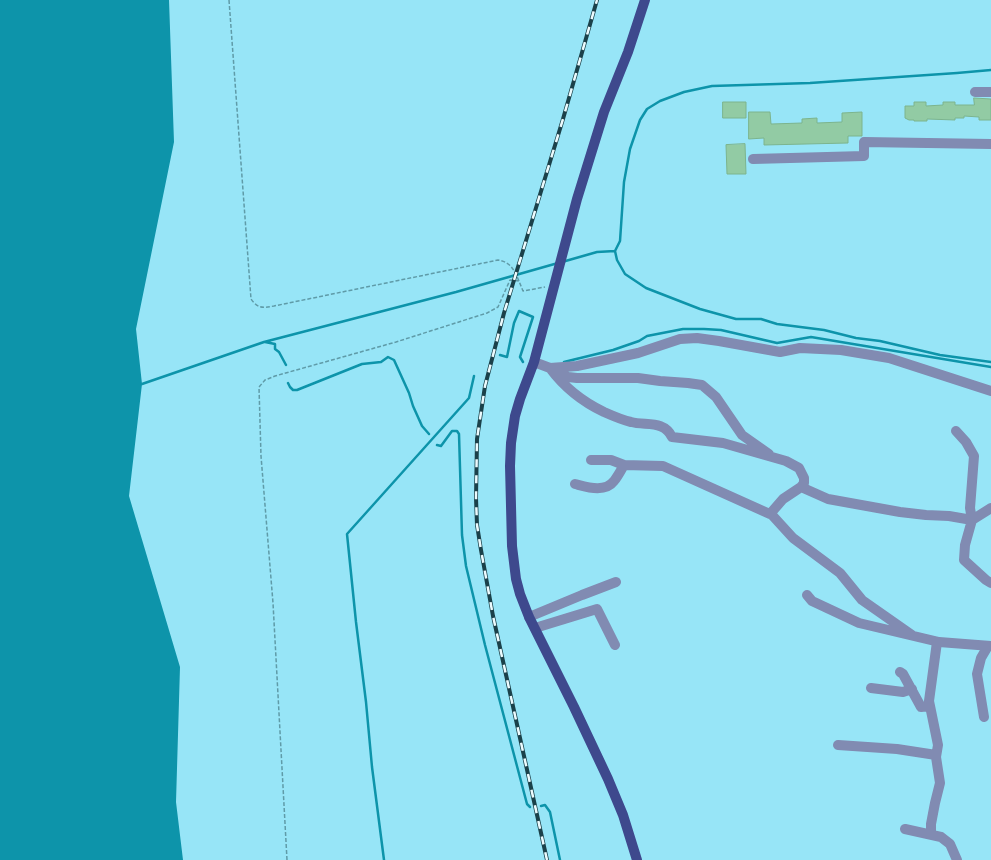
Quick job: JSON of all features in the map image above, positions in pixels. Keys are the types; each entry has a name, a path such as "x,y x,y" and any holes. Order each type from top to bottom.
{"main road":[{"path":"637,860 623,815 608,779 529,617 520,594 512,546 510,466 511,443 515,416 534,362 576,199 604,112 628,52 645,0"}],"street":[{"path":"975,92 991,92"},
{"path":"753,159 864,156 864,142 991,144"},
{"path":"550,368 577,366 616,358 680,339 698,338 719,340 780,352 800,348 841,350 889,358 991,391"},
{"path":"534,362 568,377 638,378 688,383 702,386 716,397 742,435 773,457"},
{"path":"550,368 560,382 587,403 622,419 664,427 672,437 723,444 786,461 799,468 804,478 804,483 801,487 783,498 770,514"},
{"path":"956,431 966,442 974,456 970,508 972,520 965,545 964,560 991,583"},
{"path":"591,460 611,460 624,465 663,466 770,514 793,538 840,573 862,600 912,635"},
{"path":"575,484 597,489 607,487 614,482 624,465"},
{"path":"801,487 828,499 900,512 926,515 949,516 972,520 991,508"},
{"path":"529,617 616,582"},
{"path":"807,595 812,601 859,623 937,642 990,646 980,662 977,674 984,717"},
{"path":"535,628 597,609 615,645"},
{"path":"931,835 931,824 940,783 936,755 938,745 929,701 937,642"},
{"path":"900,672 903,674 912,689 921,707 930,706"},
{"path":"871,688 903,692 912,689"},
{"path":"838,745 897,749 936,755"},
{"path":"905,829 941,837 950,844 957,860"}],"path":[{"path":"229,0 246,250 251,299 255,306 274,306 498,260 504,261 511,265 523,291 555,285"},
{"path":"286,860 273,603 261,456 259,387 265,380 275,376 396,342 487,313 498,307 510,280 518,281"}],"water":[{"path":"0,0 169,0 174,142 136,329 142,384 129,496 180,667 176,802 183,860 0,860"}],"building":[{"path":"974,98 991,99 991,120 979,120 979,117 964,116 964,118 955,118 955,120 927,119 927,121 914,121 905,118 905,106 914,106 914,102 926,102 926,106 943,105 943,102 955,102 955,105 974,105"},
{"path":"723,102 746,102 746,118 723,118"},
{"path":"749,112 770,112 771,124 802,123 802,119 817,118 817,123 842,122 842,113 862,112 862,136 848,136 848,143 764,145 764,138 749,139"},
{"path":"745,144 746,174 727,174 726,145"}],"waterway":[{"path":"615,251 620,241 624,182 630,149 640,120 647,109 660,101 684,92 712,86 810,83 991,70"},
{"path":"562,262 597,252 615,251 617,260 625,274 646,288 700,309 736,319 761,319 777,324 824,330 856,338 880,341 940,355 991,362"},
{"path":"142,384 264,342 456,292 558,263"},
{"path":"500,355 507,357 514,323 519,311 533,317 520,357 523,362"},
{"path":"564,362 613,350 639,341 647,336 683,329 704,329 721,330 777,343 811,337 991,367"},
{"path":"265,342 275,344 275,349 279,352 286,365"},
{"path":"288,383 293,390 297,390 362,364 381,362 388,357 394,360 422,426 429,434"},
{"path":"384,860 372,767 347,534 469,398 474,376"},
{"path":"437,445 441,446 452,431 457,431 459,434 462,535 466,566 485,645 527,804 530,807"},
{"path":"541,806 545,805 550,812 560,860"}],"railway":[{"path":"547,860 493,616 481,550 477,525 476,498 477,439 485,386 504,313 563,119 597,0"}]}
